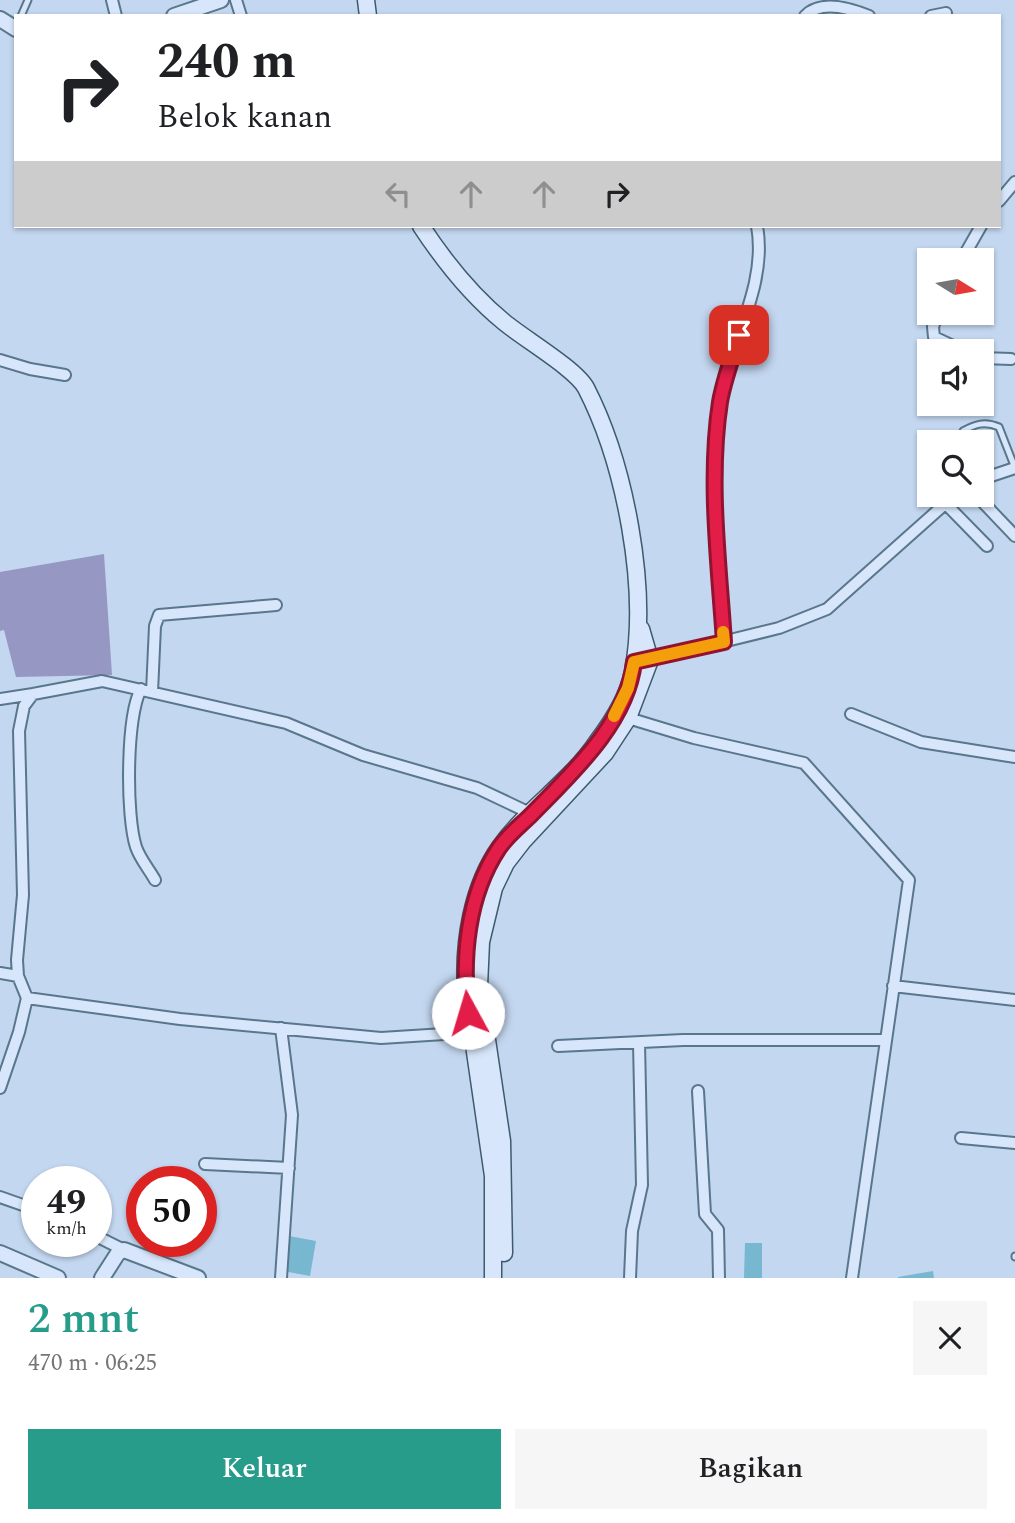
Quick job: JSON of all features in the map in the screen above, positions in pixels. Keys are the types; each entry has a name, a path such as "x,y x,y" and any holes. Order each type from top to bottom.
{"main road":[{"path":"423,228 481,302 585,385 607,437 618,476 638,579 642,661 628,718 605,754 523,841 506,863 494,888 478,965 477,1031 493,1176 493,1278"},
{"path":"504,1278 502,1141 464,965 471,918 483,881 499,848 596,744 624,698 642,661"}],"street":[{"path":"180,14 221,0"},
{"path":"807,14 811,4 819,1 846,4 865,14"},
{"path":"941,14 946,13"},
{"path":"1001,199 1015,182"},
{"path":"724,642 718,535 718,423 720,399 760,253 757,228"},
{"path":"968,248 980,228"},
{"path":"994,358 1011,359"},
{"path":"0,360 65,375"},
{"path":"994,475 1015,468"},
{"path":"642,661 805,620 827,609 939,507"},
{"path":"949,507 987,546"},
{"path":"987,507 1015,536"},
{"path":"155,880 136,846 131,824 131,724 147,691 155,626 159,615 276,605"},
{"path":"0,699 102,681 297,727 363,755 477,789 532,814"},
{"path":"0,1088 17,1041 27,998 18,976 17,944 23,895 19,731 24,706 33,694"},
{"path":"851,714 921,742 1015,757"},
{"path":"628,718 694,738 795,761 810,768 909,880 852,1278"},
{"path":"0,973 18,976"},
{"path":"893,986 1015,1000"},
{"path":"27,998 180,1019 381,1038 477,1031"},
{"path":"281,1028 291,1097 281,1278"},
{"path":"558,1046 884,1040"},
{"path":"630,1278 632,1231 642,1185 639,1043"},
{"path":"698,1091 705,1213 718,1230 719,1278"},
{"path":"961,1138 1015,1143"},
{"path":"205,1164 289,1168"},
{"path":"0,1197 21,1204"},
{"path":"112,1244 198,1278"},
{"path":"102,1278 113,1260 124,1250"},
{"path":"0,1253 58,1278"}],"lane":[{"path":"965,430 975,425 990,423 999,426 1015,468"}],"shaded area":[{"path":"104,554 112,675 16,677 4,630 0,631 0,572"}],"building":[{"path":"289,1236 316,1241 310,1276 283,1271"},
{"path":"745,1243 762,1243 762,1278 744,1278"},
{"path":"933,1271 934,1278 898,1278 898,1277"}],"slow traffic":[{"path":"614,716 628,688 634,662 724,642 723,632"}],"route":[{"path":"468,1013 464,965 471,918 478,894 499,848 596,744 620,707 633,673 634,662 724,642 716,454 720,399 739,335"}]}
